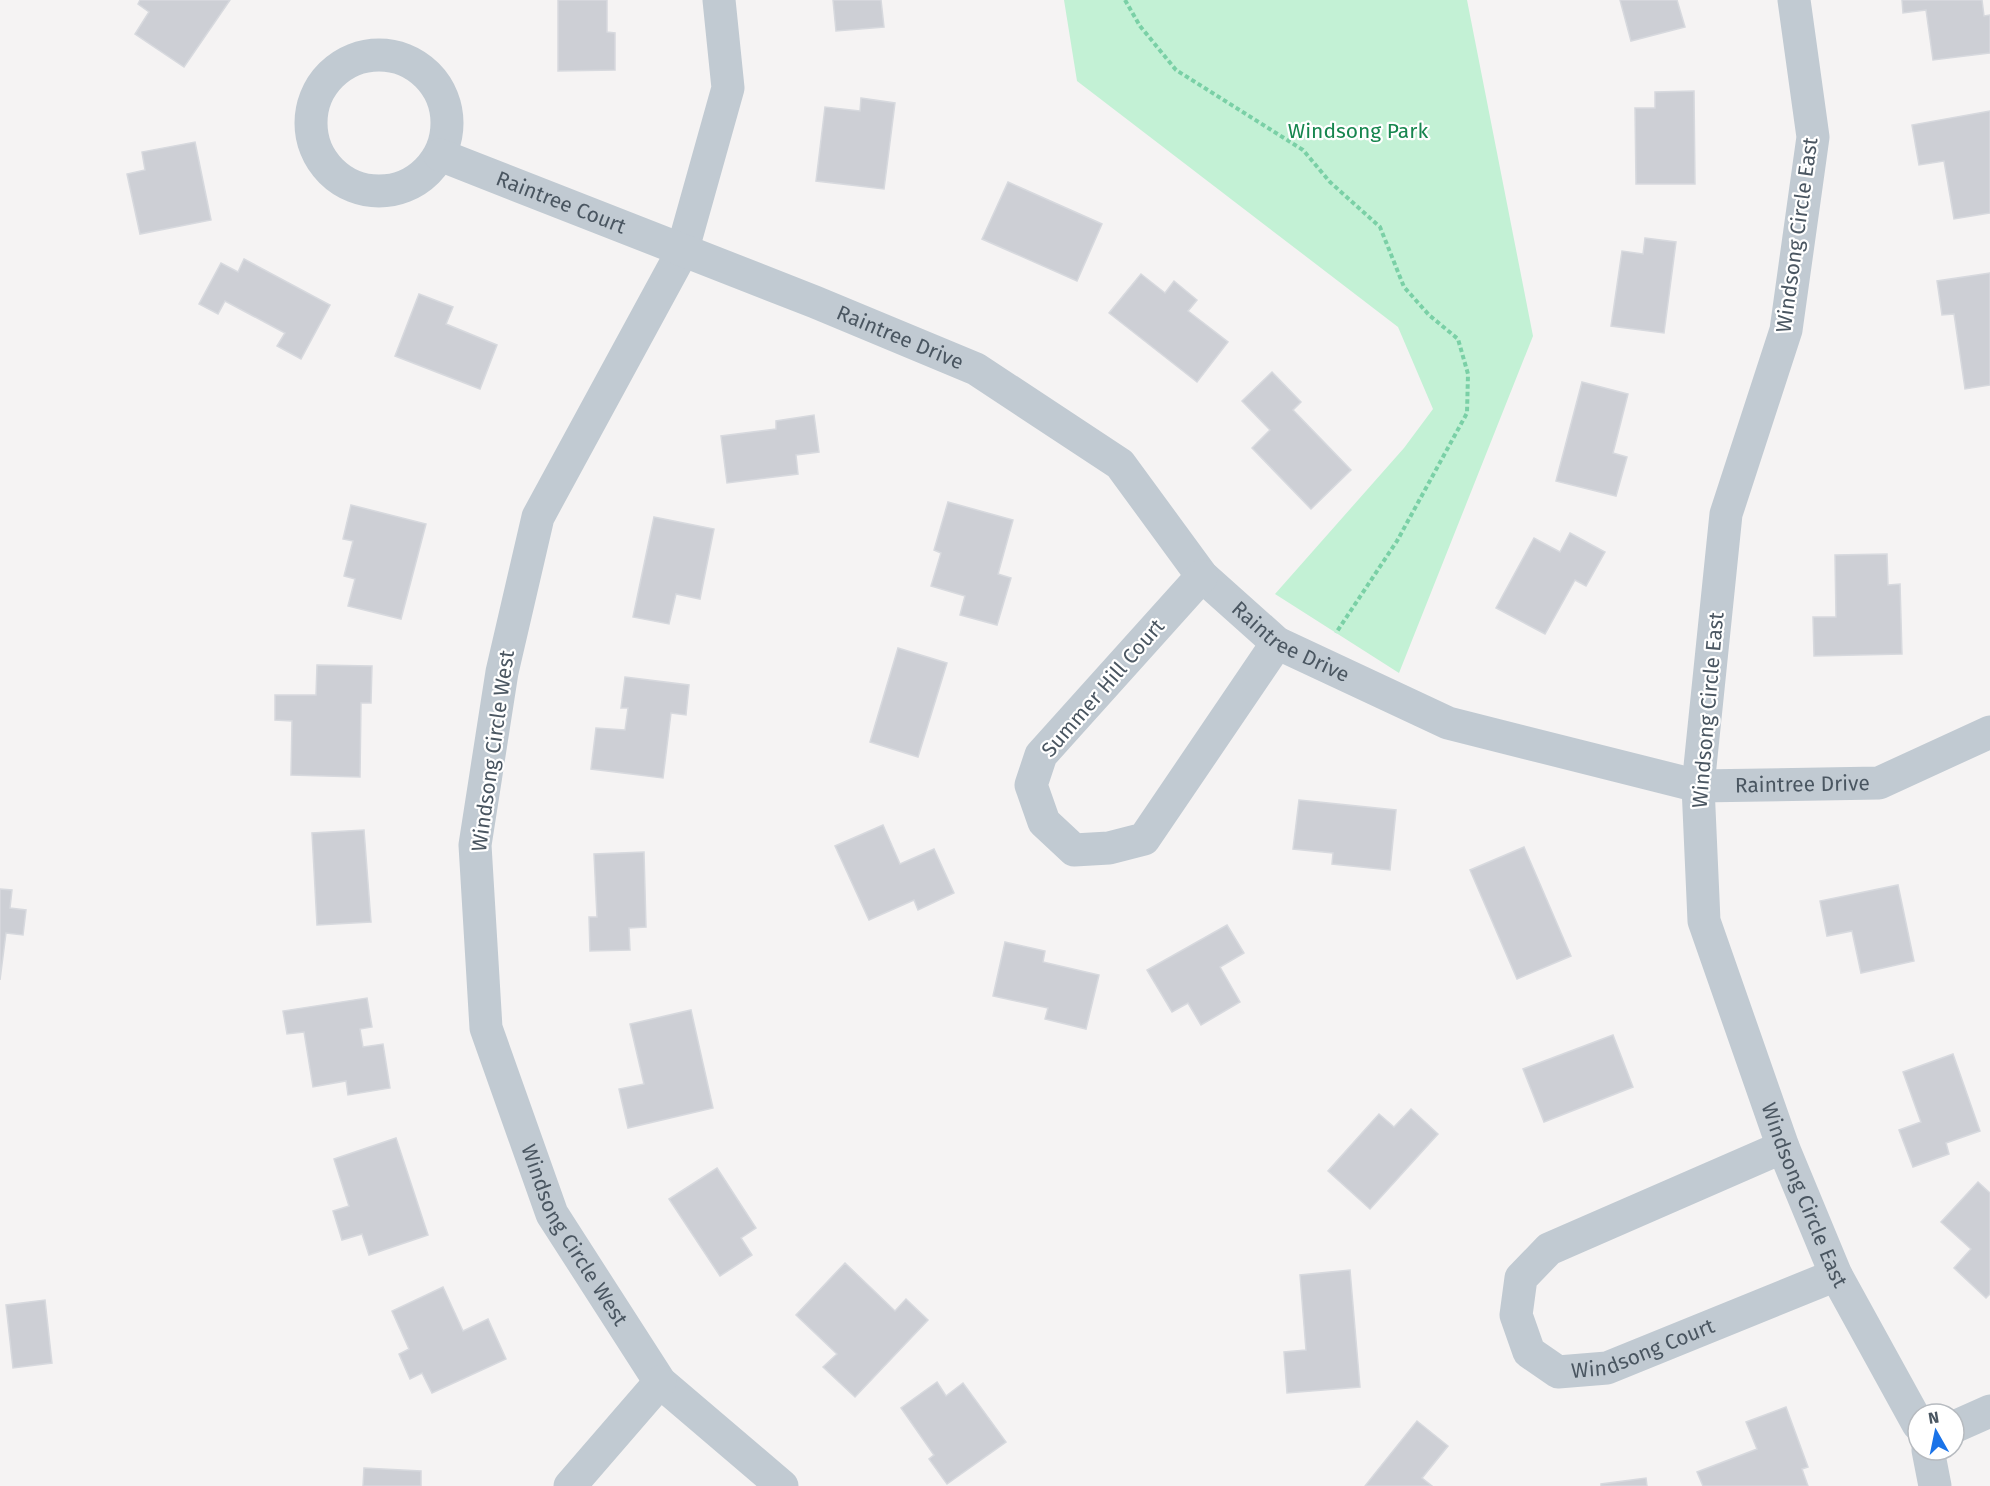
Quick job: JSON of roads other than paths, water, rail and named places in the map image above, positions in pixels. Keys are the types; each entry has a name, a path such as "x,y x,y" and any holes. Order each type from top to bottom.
{"street":[{"name":"Windsong Circle West","path":"719,0 728,88 682,252 538,517 502,672 475,845 486,1028 552,1214 660,1382 769,1483"},
{"name":"Windsong Circle East","path":"1794,0 1813,137 1786,330 1726,514 1698,786 1704,921 1783,1147 1836,1275 1906,1402"},
{"path":"369,56 390,56 411,63 428,76 434,84 447,113 447,134 440,155 426,174 406,186 382,191 359,188 338,178 322,160 313,139 312,115 318,92 331,75 348,63 369,56"},
{"name":"Raintree Court","path":"440,155 682,252"},
{"name":"Raintree Drive","path":"682,252 815,302 976,369 1120,464 1202,576 1277,642 1448,723 1698,786 1879,783 1990,732"},
{"name":"Summer Hill Court","path":"1202,576 1041,755 1031,785 1044,822 1074,850 1109,848 1144,839 1277,642"},
{"name":"Windsong Court","path":"1783,1147 1549,1249 1521,1278 1516,1314 1529,1352 1558,1372 1607,1368 1836,1275"},
{"path":"570,1486 660,1382"},
{"path":"1966,1422 1990,1411"},
{"path":"1930,1462 1935,1486"}],"park label":[{"name":"Windsong Park","path":"1358,131"}]}
